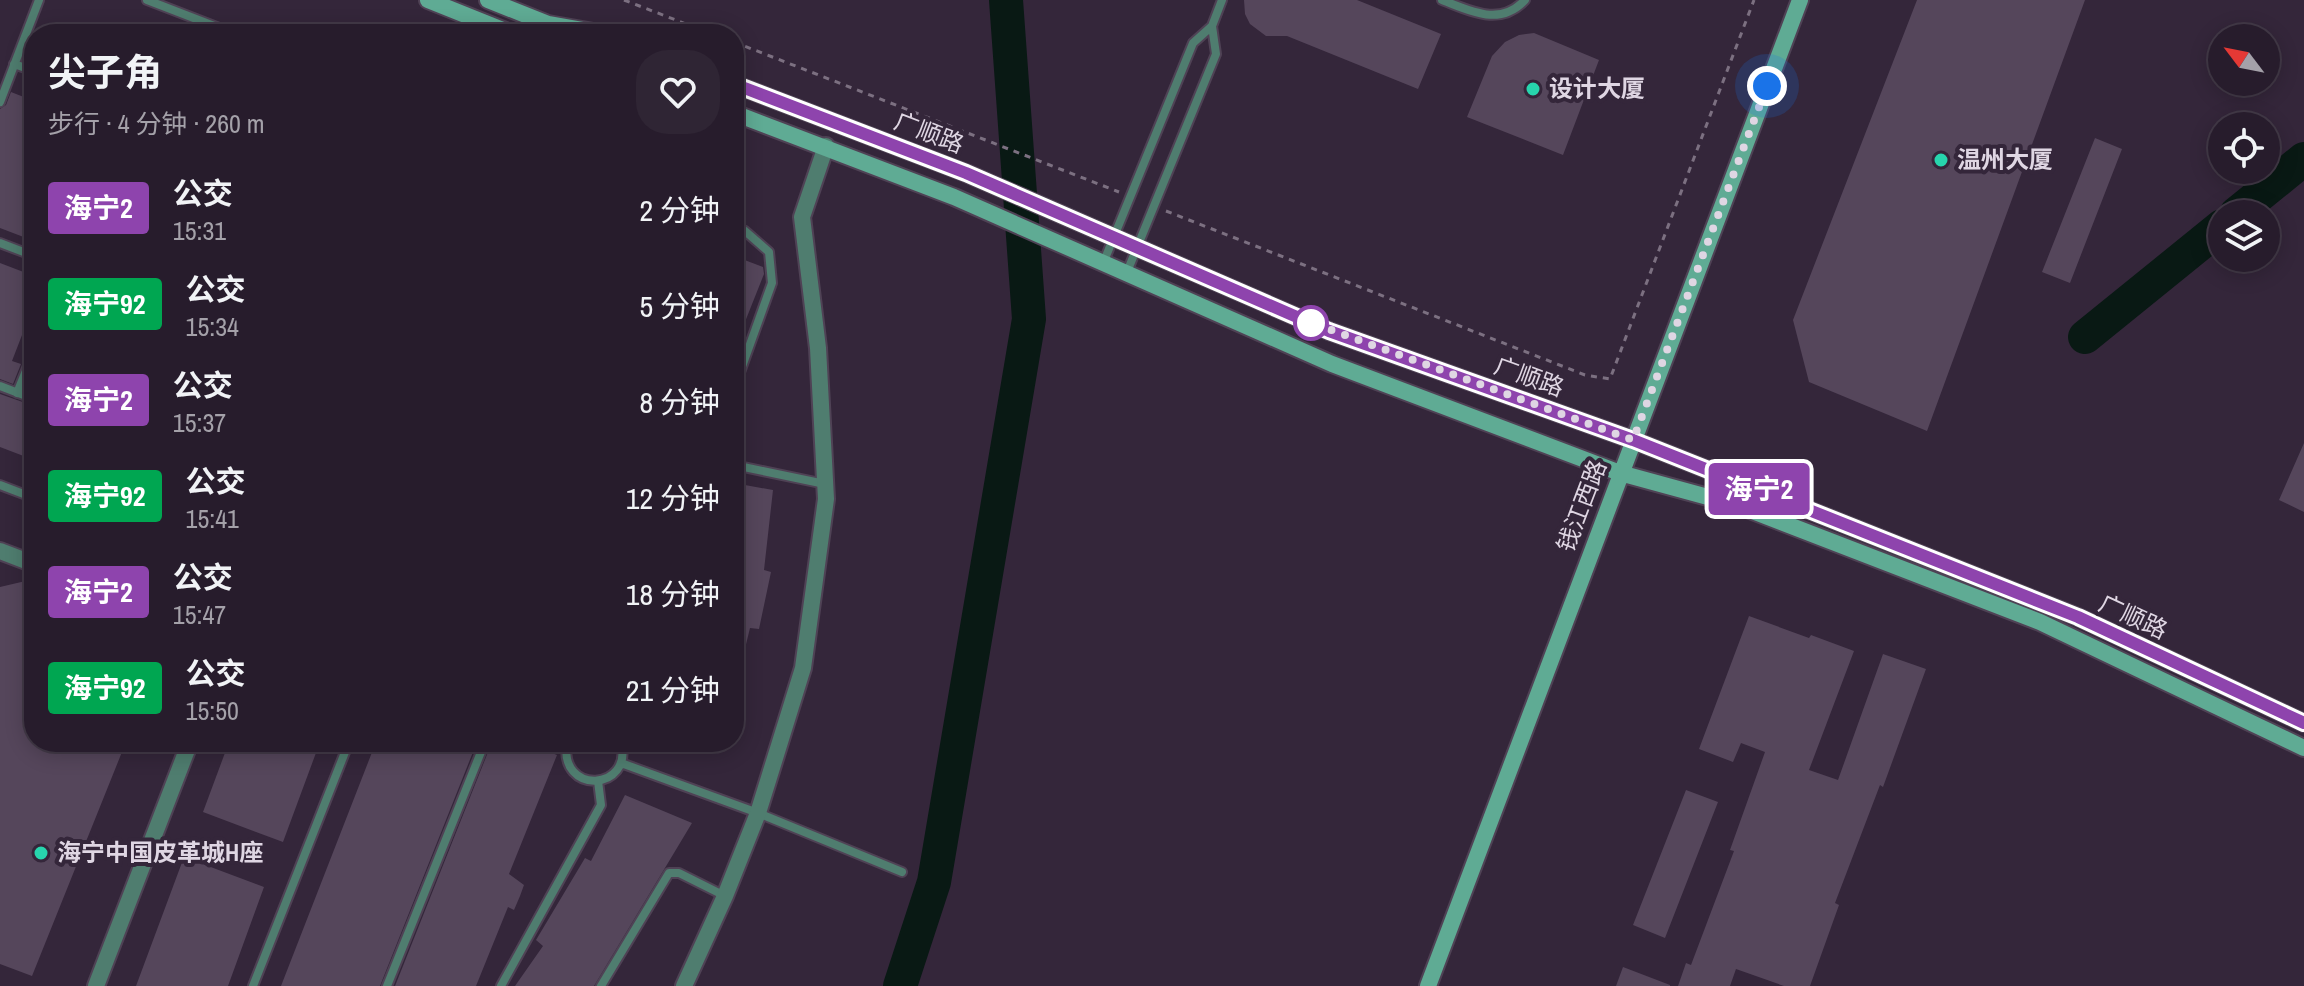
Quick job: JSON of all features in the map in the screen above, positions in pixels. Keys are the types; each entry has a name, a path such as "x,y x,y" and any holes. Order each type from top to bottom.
{"main road":[{"path":"428,0 488,24"},
{"path":"488,0 548,24"},
{"name":"钱江西路","path":"1428,986 1800,0"},
{"name":"广顺路","path":"744,88 966,173 1329,331 1633,440 2078,617 2304,723"},
{"name":"广顺路","path":"744,117 954,197 1332,364 1620,473 1737,505 2040,622 2304,748"}],"street":[{"path":"684,986 758,813 803,668 826,499 818,348 802,217 826,146"},
{"path":"0,551 24,560"},
{"path":"96,986 186,752"}],"lane":[{"path":"30,24 39,0"},
{"path":"147,0 209,24"},
{"path":"1104,261 1193,43 1212,26 1222,0"},
{"path":"1442,0 1484,16 1515,11 1525,0"},
{"path":"1127,272 1216,54 1212,26"},
{"path":"0,102 24,38"},
{"path":"14,64 24,68"},
{"path":"744,231 769,252 772,283 744,361"},
{"path":"0,243 24,252"},
{"path":"17,393 24,376"},
{"path":"0,386 24,395"},
{"path":"744,467 825,484"},
{"path":"0,485 24,494"},
{"path":"253,986 345,752"},
{"path":"387,986 481,752"},
{"path":"567,752 567,762 572,770 588,781 598,781 616,772 623,752"},
{"path":"621,763 758,813 902,872"},
{"path":"501,986 601,805 598,781"},
{"path":"601,986 669,873 679,873 725,896"}],"path":[{"path":"624,0 686,24"},
{"path":"1154,206 1585,375 1610,379 1754,0"},
{"path":"744,46 1131,196"}],"building":[{"path":"1244,0 1357,0 1441,34 1418,89 1287,36 1266,36 1250,24 1245,14"},
{"name":"温州大厦","path":"1917,0 2085,0 1927,431 1809,382 1793,320"},
{"name":"设计大厦","path":"1534,33 1599,60 1563,155 1467,117 1492,56 1505,42 1519,35"},
{"path":"11,92 24,97 24,237 0,228 0,109 6,105"},
{"path":"2095,138 2122,149 2070,283 2042,272"},
{"path":"744,260 763,267 764,274 744,324"},
{"path":"0,263 24,272 24,330 12,361 21,364 13,384 0,379"},
{"path":"0,394 24,402 24,456 0,447"},
{"path":"2304,443 2304,512 2279,500"},
{"path":"744,485 773,490 764,570 771,572 759,629 750,628 744,653"},
{"name":"海宁中国皮革城H座","path":"24,581 24,752 122,752 32,976 0,964 0,587"},
{"path":"1749,616 1854,651 1809,770 1838,780 1883,654 1926,669 1883,787 1880,785 1835,903 1839,905 1810,986 1784,986 1736,969 1730,986 1678,986 1686,963 1691,965 1734,851 1730,850 1765,752 1741,743 1733,762 1699,749"},
{"path":"225,752 316,752 283,842 203,812"},
{"path":"372,752 473,752 380,986 281,986"},
{"path":"488,752 549,752 557,755 509,874 524,885 514,910 508,907 476,986 395,986"},
{"path":"1686,790 1718,802 1665,938 1633,925"},
{"path":"625,795 692,823 594,986 515,986 543,946 536,940 585,858 591,861"},
{"path":"184,857 264,887 228,986 136,986"},
{"path":"1623,967 1670,985 1670,986 1616,986"}],"waterway":[{"path":"900,986 934,882 1029,319 1006,0"},
{"path":"2253,200 2304,159"},
{"path":"2085,337 2208,237"}],"bus line":[{"name":"海宁2","path":"744,88 966,173 1329,331 1633,440 2078,617 2304,723"}],"place":[{"name":"设计大厦","path":"1533,89"},
{"name":"温州大厦","path":"1941,160"},
{"name":"海宁中国皮革城H座","path":"41,853"}],"route":[{"path":"1311,323 1301,319 1633,440 1767,86"}]}
